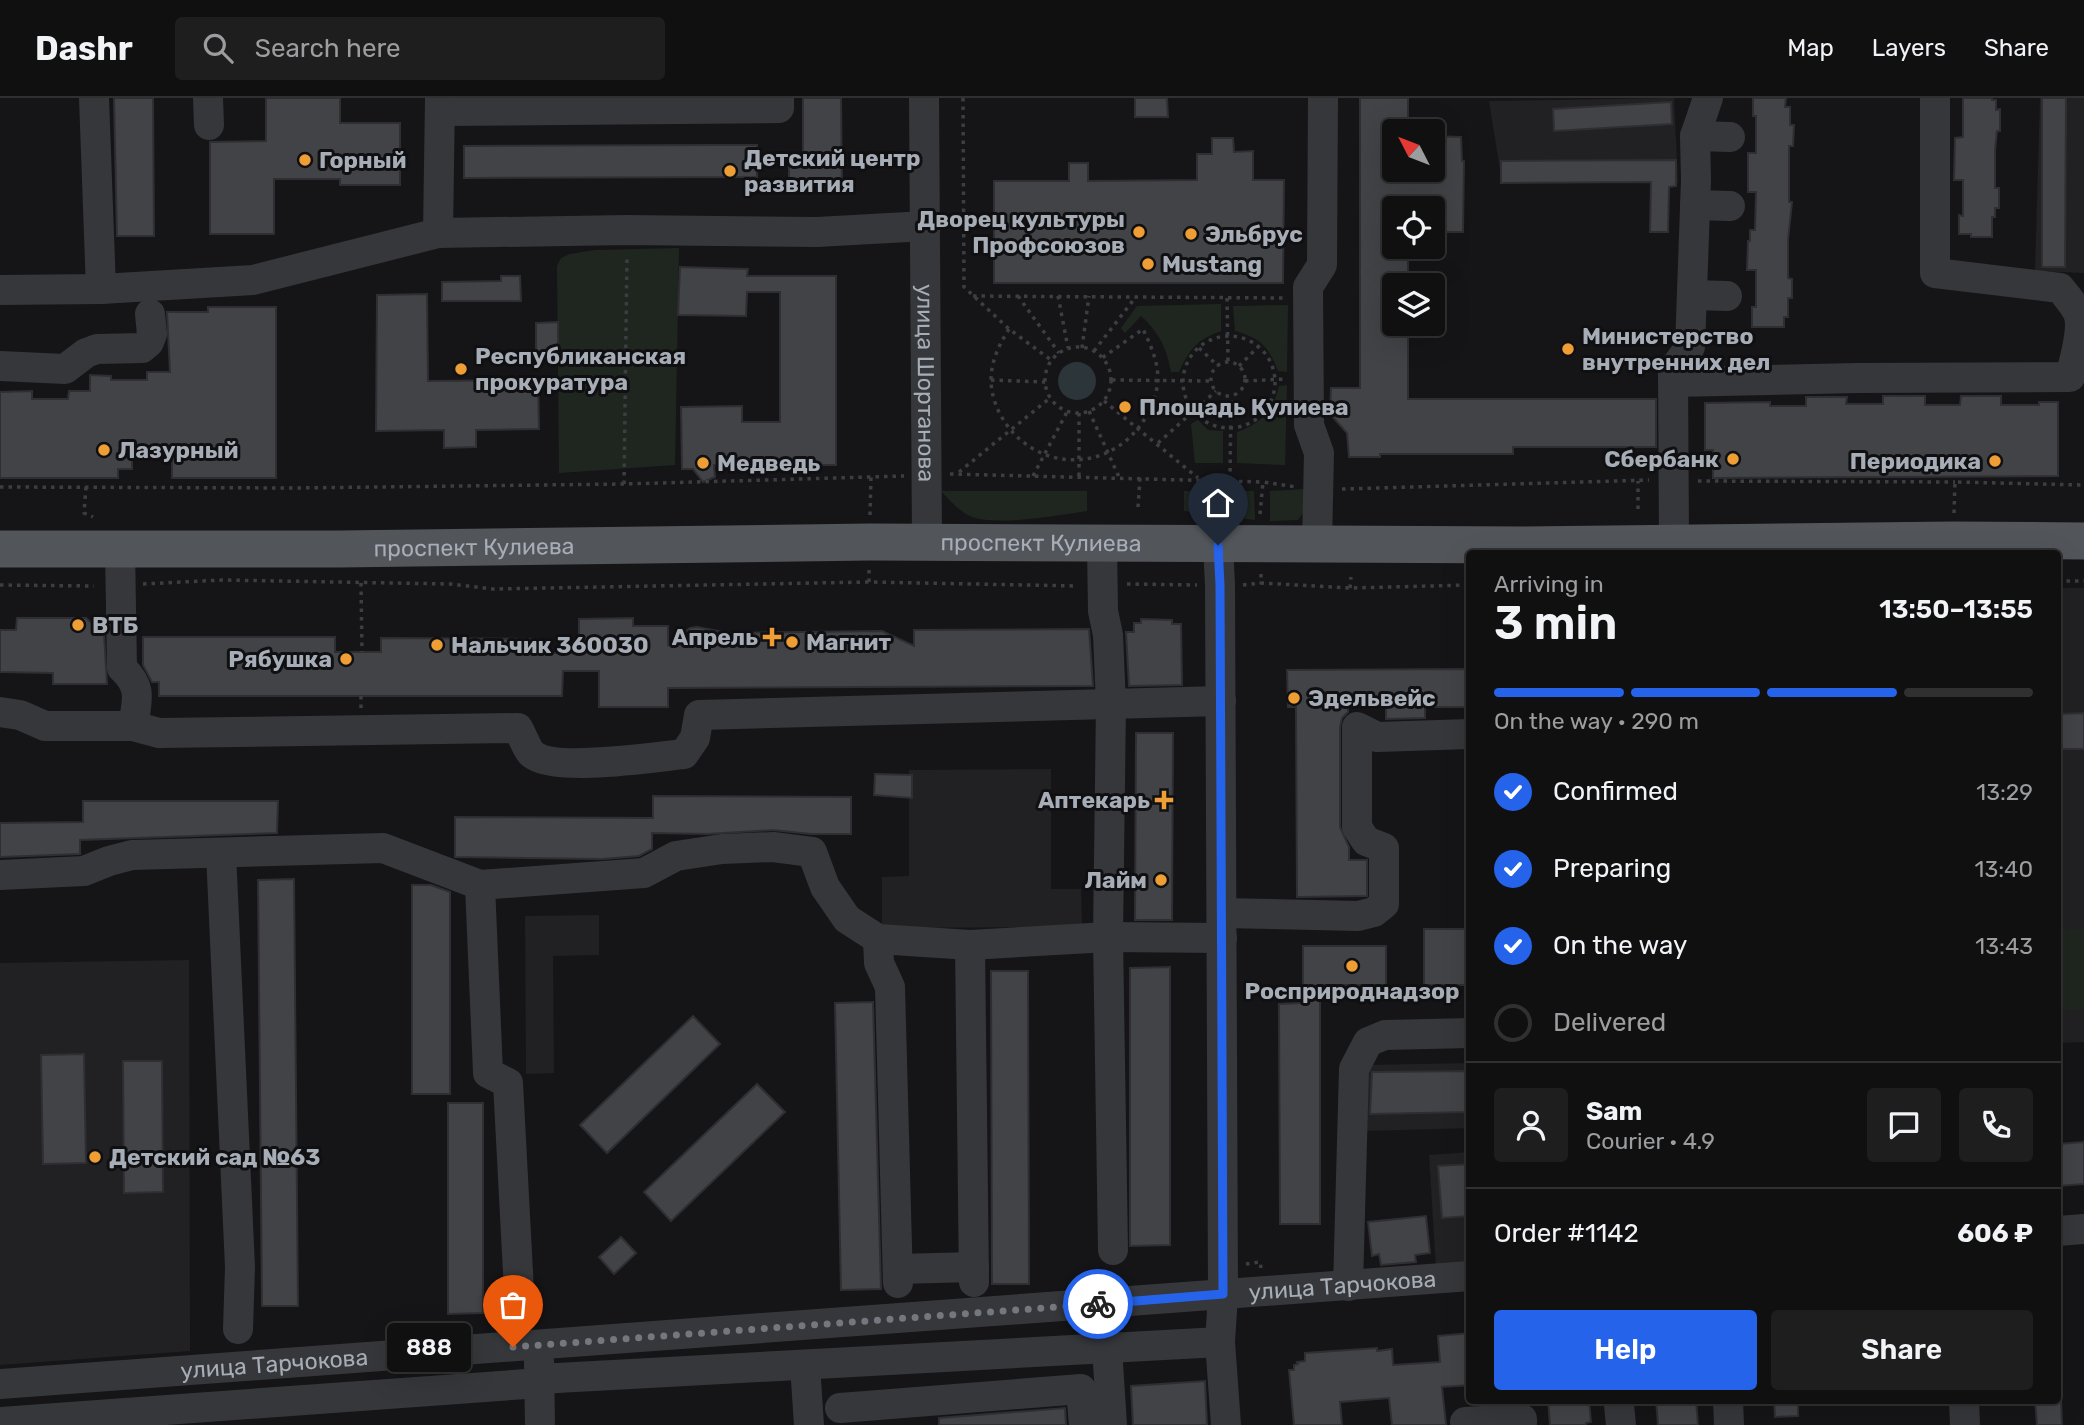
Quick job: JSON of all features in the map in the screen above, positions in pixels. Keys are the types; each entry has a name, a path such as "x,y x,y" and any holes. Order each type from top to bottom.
{"main road":[{"name":"проспект Кулиева","path":"0,549 340,549 927,542 1681,546 2084,541"}],"street":[{"path":"94,98 101,289"},
{"path":"438,233 441,105 779,107 779,98"},
{"name":"улица Шортанова","path":"924,98 927,542"},
{"path":"1317,544 1319,453 1309,425 1308,287 1322,265 1323,98"},
{"path":"1681,546 1673,370 1690,347 1695,136 1708,98"},
{"path":"1673,382 1858,378 2077,387 2079,317 2060,288 1935,273 1936,98"},
{"path":"1695,136 1730,137"},
{"path":"1695,205 1730,206"},
{"path":"0,290 101,289 253,280 438,233 627,230 817,232 926,226"},
{"path":"1692,295 1727,296"},
{"path":"0,366 65,369 86,353 97,349 142,348 149,342 152,334 150,314"},
{"path":"1102,544 1103,611 1108,635 1111,704 1108,937 1113,1250"},
{"path":"1218,545 1223,1294 1220,1342 1226,1425"},
{"path":"120,548 102,582 122,668 138,692 133,726"},
{"path":"0,712 20,715 45,726 133,726 159,733 519,728 532,753 550,762 580,763 684,754 695,738 699,715 1221,701"},
{"path":"0,876 84,871 132,855 383,848 480,886 644,873 676,856 722,849 773,847 812,852 825,887 847,919 878,939 970,944 1108,937 1358,916 1374,912 1384,904 1384,848 1366,841 1357,827 1357,727 1377,737 1466,734"},
{"path":"221,853 240,1267 238,1329"},
{"path":"480,886 488,1073 508,1083 520,1310"},
{"path":"878,939 879,963 890,987 898,1276 974,1274 970,944"},
{"path":"1348,1286 1354,1069 1368,1042 1385,1035 1466,1033"},
{"path":"2061,1231 2084,1228"},
{"name":"улица Тарчокова","path":"0,1384 1466,1276"},
{"path":"0,1422 204,1416 539,1381 1220,1342"},
{"path":"539,1345 540,1425"},
{"path":"1107,1348 1112,1425"},
{"path":"837,1363 841,1416 1081,1389 1084,1425"},
{"path":"805,1365 809,1425"},
{"path":"200,1370 204,1416"},
{"path":"1728,1404 1729,1425"},
{"path":"1964,1404 1965,1425"},
{"path":"1465,1422 1522,1419 1522,1425"}],"path":[{"path":"963,98 964,287 1009,329 1051,360"},
{"path":"624,484 627,230"},
{"path":"974,296 1288,298"},
{"path":"1018,296 1059,353"},
{"path":"1058,296 1068,348"},
{"path":"1082,348 1089,296"},
{"path":"1094,351 1136,296"},
{"path":"1227,297 1228,362"},
{"path":"1009,329 996,349 991,380 995,404 1010,431 1030,448 1056,459 1079,460 1107,453 1120,446 1139,429 1151,410 1158,382 1154,353 1143,330 1102,358"},
{"path":"1228,336 1251,341 1258,347 1272,364 1275,379 1274,394 1268,408 1245,426 1230,429 1215,427 1194,413 1184,396 1182,381 1185,366 1198,348 1205,342 1228,336"},
{"path":"1239,366 1258,347"},
{"path":"1068,348 1082,348 1094,351 1102,358 1109,369 1111,380 1104,401 1089,411 1079,413 1062,410 1050,398 1045,382 1046,370 1051,360 1059,353 1068,348"},
{"path":"1198,348 1218,366"},
{"path":"1228,362 1239,366 1245,381 1240,391 1231,396 1216,391 1211,381 1218,366 1228,362"},
{"path":"1245,381 1275,379"},
{"path":"991,380 1045,382"},
{"path":"1111,380 1211,381"},
{"path":"1157,444 1216,391"},
{"path":"1230,480 1231,396"},
{"path":"958,474 1050,398"},
{"path":"1104,401 1199,479"},
{"path":"1089,411 1119,477"},
{"path":"1033,476 1067,412"},
{"path":"1079,413 1079,477"},
{"path":"941,473 1230,480 1304,489"},
{"path":"0,487 295,488 624,484 912,476"},
{"path":"870,515 871,477"},
{"path":"1139,507 1140,478"},
{"path":"1336,489 1651,480"},
{"path":"1691,480 2084,485"},
{"path":"1638,509 1639,481"},
{"path":"1260,514 1263,482"},
{"path":"1954,515 1955,482"},
{"path":"86,487 84,513 93,517"},
{"path":"869,569 869,582"},
{"path":"1261,574 1261,583"},
{"path":"1350,588 1351,577"},
{"path":"0,585 222,580 450,584 494,589 869,582 1087,586"},
{"path":"2061,581 2084,581"},
{"path":"361,583 362,652"},
{"path":"1118,583 1202,585"},
{"path":"1243,585 1261,583 1350,588 1466,585"}],"shaded area":[{"path":"1674,98 1678,183 1502,182 1489,101"},
{"path":"2040,98 2084,98 2084,273 2035,271"},
{"path":"679,248 675,465 559,473 557,266 561,258 595,250"},
{"path":"1221,304 1221,331 1195,346 1179,372 1171,372 1161,341 1141,316 1125,333 1121,328 1137,306"},
{"path":"1288,305 1287,372 1278,371 1271,356 1258,340 1235,331 1233,306"},
{"path":"1077,362 1090,368 1096,381 1090,394 1077,400 1064,394 1058,381 1064,368"},
{"path":"1287,385 1285,465 1237,463 1237,432 1253,425 1265,415 1274,402 1279,386"},
{"path":"1198,420 1208,430 1223,431 1223,463 1195,463 1191,424"},
{"path":"1305,489 1306,509 1298,520 1270,521 1270,491"},
{"path":"941,491 1087,491 1087,511 1027,519 981,519 962,511"},
{"path":"1184,491 1254,491 1255,520 1184,511"},
{"path":"2061,588 2084,588 2084,1042 2061,1043"},
{"path":"1051,769 1051,889 1081,889 1082,927 882,928 882,877 909,876 909,770"},
{"path":"599,915 599,955 553,956 554,1073 526,1074 525,916"},
{"path":"2084,929 2084,1009 2061,1010 2061,930"},
{"name":"Детский сад №63","path":"189,960 190,1351 0,1365 0,963"},
{"path":"1466,1063 1466,1128 1367,1131 1366,1065"},
{"path":"1466,1152 1466,1266 1436,1268 1429,1155"}],"building":[{"path":"114,98 153,98 154,236 117,236"},
{"name":"Горный","path":"266,98 340,98 340,123 400,123 400,185 340,185 340,179 274,179 274,234 210,234 210,142 266,141"},
{"path":"803,98 841,98 842,190 789,191 789,163 803,163"},
{"path":"1135,98 1167,98 1168,117 1135,117"},
{"path":"1360,98 1408,98 1408,119 1382,119 1382,182 1446,182 1446,136 1461,137 1464,161 1463,232 1445,232 1445,196 1382,196 1382,259 1408,259 1408,273 1382,273 1382,336 1408,336 1408,399 1656,399 1656,447 1513,447 1513,454 1380,454 1380,457 1349,457 1347,433 1330,414 1331,388 1360,388"},
{"path":"1753,98 1786,98 1785,107 1790,107 1790,125 1794,125 1793,146 1789,146 1789,202 1792,202 1788,278 1792,279 1792,298 1788,298 1788,317 1784,317 1784,327 1752,327 1752,307 1756,307 1756,270 1747,270 1750,230 1755,230 1756,192 1748,192 1748,153 1756,153"},
{"path":"1963,98 1992,98 1996,100 1996,110 2000,109 2000,131 1997,131 1995,150 1995,188 1999,188 1999,208 1995,208 1995,217 1992,217 1992,237 1959,234 1959,215 1963,216 1963,180 1954,180 1955,138 1963,137"},
{"path":"2042,98 2066,98 2065,267 2042,267"},
{"path":"1671,102 1672,124 1554,131 1553,109"},
{"name":"Дворец культуры Профсоюзов","path":"1212,138 1233,138 1234,152 1253,151 1253,180 1284,180 1283,283 994,283 994,181 1069,181 1069,163 1088,163 1088,181 1197,180 1197,154 1212,154"},
{"path":"757,145 757,177 464,178 464,146"},
{"path":"1676,160 1676,186 1669,187 1668,232 1650,232 1651,182 1501,183 1501,161"},
{"path":"680,267 748,269 747,276 836,276 836,465 714,465 715,477 703,482 693,469 682,469 681,407 742,406 742,422 780,422 780,292 747,292 746,316 678,315"},
{"path":"501,276 520,276 521,301 442,301 442,282 501,281"},
{"path":"427,294 428,381 538,380 539,429 476,430 476,447 444,448 444,430 376,431 377,295"},
{"path":"208,307 276,307 276,478 172,478 172,450 132,449 132,469 118,469 118,478 0,478 0,392 32,391 32,399 68,399 69,391 90,391 90,375 111,376 111,380 147,380 147,372 170,372 167,312 208,312"},
{"path":"558,322 558,360 536,360 536,323"},
{"path":"1883,396 1925,396 1925,405 1960,405 1961,396 2001,396 2001,405 2058,402 2058,476 1713,478 1713,450 1705,450 1705,403 1770,402 1770,406 1806,406 1806,397 1847,397 1846,404 1883,404"},
{"path":"17,618 86,618 104,634 107,684 53,684 53,673 0,672 0,630 16,630"},
{"path":"633,618 633,626 668,626 668,645 690,628 697,627 729,633 882,631 914,646 914,630 1089,629 1093,686 668,688 668,707 599,707 599,671 563,671 562,696 159,696 159,682 152,682 143,665 143,637 335,637 335,652 381,652 381,638 538,639 537,653 579,653 579,619"},
{"path":"1141,619 1172,620 1172,624 1181,624 1182,685 1129,686 1126,632 1134,632 1134,623 1141,623"},
{"path":"1466,669 1466,707 1425,707 1425,718 1386,719 1386,706 1348,707 1348,712 1342,718 1340,827 1349,847 1349,860 1367,860 1367,896 1297,897 1296,707 1288,707 1287,670"},
{"path":"2084,713 2084,749 2061,749 2061,714"},
{"path":"1136,733 1173,733 1172,920 1135,920"},
{"path":"875,774 912,775 912,798 874,795"},
{"path":"653,796 851,797 851,834 773,830 707,834 652,833 652,849 639,856 602,859 455,857 455,817 653,818"},
{"path":"83,801 278,801 277,833 80,840 80,854 0,857 0,823 83,822"},
{"path":"294,879 298,1306 262,1306 258,880"},
{"path":"412,885 431,885 450,892 450,1094 412,1094"},
{"path":"1424,929 1466,929 1466,985 1424,985"},
{"path":"1303,946 1386,946 1386,985 1320,985 1320,1224 1280,1224 1279,1004 1303,1003"},
{"path":"1170,967 1170,1245 1130,1246 1130,968"},
{"path":"991,971 1028,971 1029,1284 992,1284"},
{"path":"873,1002 881,1289 841,1290 835,1003"},
{"path":"693,1016 720,1044 607,1153 580,1125"},
{"path":"84,1054 86,1163 43,1164 41,1055"},
{"path":"123,1061 162,1061 163,1192 124,1193"},
{"path":"1466,1071 1466,1112 1370,1114 1372,1072"},
{"path":"757,1084 785,1112 671,1221 644,1192"},
{"path":"448,1103 483,1103 483,1313 448,1314"},
{"path":"2084,1142 2084,1184 2061,1186 2061,1144"},
{"path":"1466,1164 1466,1216 1442,1218 1438,1166"},
{"path":"1426,1216 1430,1253 1415,1255 1416,1262 1381,1265 1379,1254 1372,1256 1368,1222"},
{"path":"621,1237 636,1253 614,1274 599,1257"},
{"path":"1466,1333 1466,1385 1442,1387 1446,1425 1392,1425 1389,1398 1340,1402 1342,1425 1294,1425 1289,1370 1294,1370 1297,1362 1305,1361 1305,1353 1392,1349 1393,1365 1440,1362 1438,1336"},
{"path":"1205,1381 1207,1425 1133,1425 1131,1386"},
{"path":"2061,1400 2062,1425 2037,1425 2035,1404 2061,1404"},
{"path":"1548,1404 1589,1404 1591,1422 1586,1425 1550,1425"},
{"path":"1656,1404 1696,1404 1698,1425 1658,1425"},
{"path":"1774,1404 1798,1404 1798,1416 1775,1417"},
{"path":"1065,1408 1066,1425 939,1425 939,1418"}],"way so far":[{"path":"513,1347 1098,1304"}],"place":[{"name":"Горный","path":"305,160"},
{"name":"Детский центр развития","path":"730,171"},
{"name":"Дворец культуры Профсоюзов","path":"1139,232"},
{"name":"Эльбрус","path":"1191,234"},
{"name":"Mustang","path":"1148,264"},
{"name":"Министерство внутренних дел","path":"1568,349"},
{"name":"Республиканская прокуратура","path":"461,369"},
{"name":"Площадь Кулиева","path":"1125,407"},
{"name":"Лазурный","path":"104,450"},
{"name":"Сбербанк","path":"1733,459"},
{"name":"Периодика","path":"1995,461"},
{"name":"Медведь","path":"703,463"},
{"name":"ВТБ","path":"78,625"},
{"name":"Апрель","path":"772,637"},
{"name":"Магнит","path":"792,642"},
{"name":"Нальчик 360030","path":"437,645"},
{"name":"Рябушка","path":"346,659"},
{"name":"Эдельвейс","path":"1294,698"},
{"name":"Аптекарь","path":"1164,800"},
{"name":"Лайм","path":"1161,880"},
{"name":"Росприроднадзор","path":"1352,966"},
{"name":"Детский сад №63","path":"95,1157"},
{"name":"888","path":"513,1347"}],"route":[{"path":"1098,1304 1223,1294 1218,545"}]}
